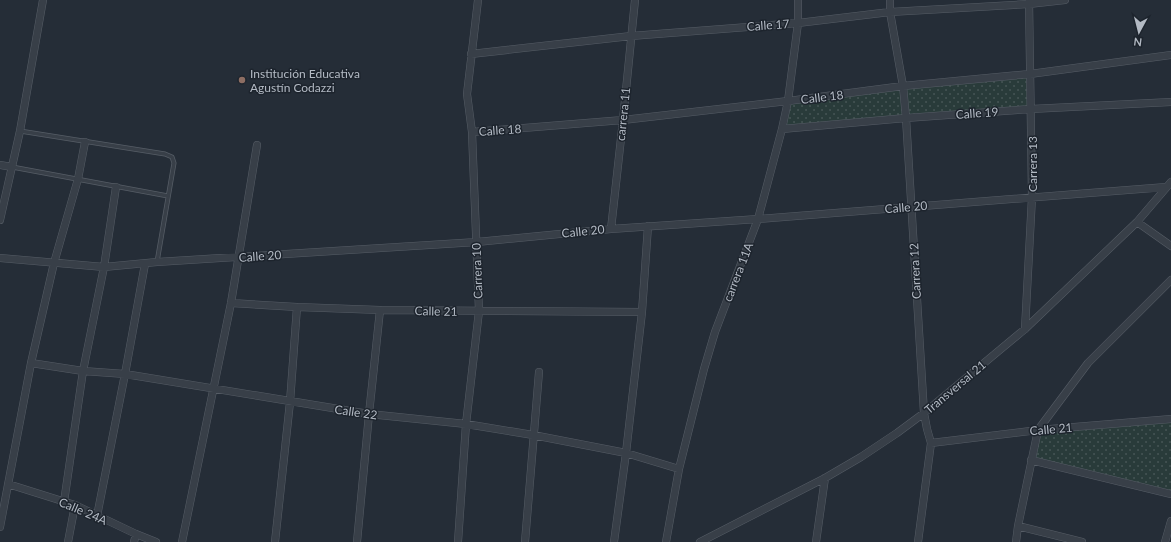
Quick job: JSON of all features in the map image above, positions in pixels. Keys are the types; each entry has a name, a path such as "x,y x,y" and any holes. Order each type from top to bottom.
{"street":[{"path":"0,220 20,131 43,0"},
{"name":"Carrera 10","path":"458,542 466,424 479,312 472,132 466,94 478,0"},
{"name":"carrera 11","path":"611,229 635,0"},
{"name":"carrera 11A","path":"666,542 679,469 704,369 715,332 758,219 782,129 788,101 798,23 798,0"},
{"name":"Carrera 12","path":"890,0 890,12 903,86 906,118 924,413 931,443 918,542"},
{"name":"Calle 17","path":"471,54 631,36 798,23 890,12 1065,0"},
{"name":"Carrera 13","path":"1025,328 1032,196 1029,2"},
{"name":"Calle 18","path":"472,132 623,120 903,86 1030,74 1171,55"},
{"name":"Calle 19","path":"782,129 1031,109 1171,102"},
{"path":"0,527 31,363 54,263 78,179 85,142"},
{"path":"182,542 231,303 257,146"},
{"path":"0,165 12,167"},
{"name":"Calle 20","path":"0,258 104,267 158,262 477,242 611,229 912,207 1169,184"},
{"name":"Transversal 21","path":"700,542 825,478 861,457 924,413 1025,328 1137,222 1169,184"},
{"path":"64,502 83,371 104,267 116,187"},
{"path":"1137,222 1171,246"},
{"path":"614,542 626,454 642,312 648,226"},
{"path":"98,516 145,264"},
{"path":"1016,542 1038,430 1088,363 1171,280"},
{"name":"Calle 21","path":"231,303 380,310 479,312 642,312"},
{"path":"275,542 290,402 297,307"},
{"path":"357,542 380,310"},
{"name":"Calle 22","path":"31,363 83,371 125,374 369,414 466,424 533,435 626,454 679,469"},
{"path":"525,542 539,372"},
{"name":"Calle 21","path":"931,443 1038,430 1171,420"},
{"path":"1031,460 1171,494"},
{"path":"816,542 825,478"},
{"name":"Calle 24A","path":"8,484 75,505 156,542"},
{"path":"68,542 75,505"},
{"path":"1165,542 1171,521"},
{"path":"1018,526 1082,542"},
{"path":"134,542 136,534"}],"lane":[{"path":"20,131 165,154 172,157 174,163 158,262"},
{"path":"12,167 168,196"}],"shaded area":[{"path":"1026,77 1029,106 909,114 907,89"},
{"path":"901,90 903,116 785,125 791,103"},
{"path":"1171,422 1171,491 1033,459 1040,432"}],"place":[{"name":"Institución Educativa Agustín Codazzi","path":"242,80"}]}
